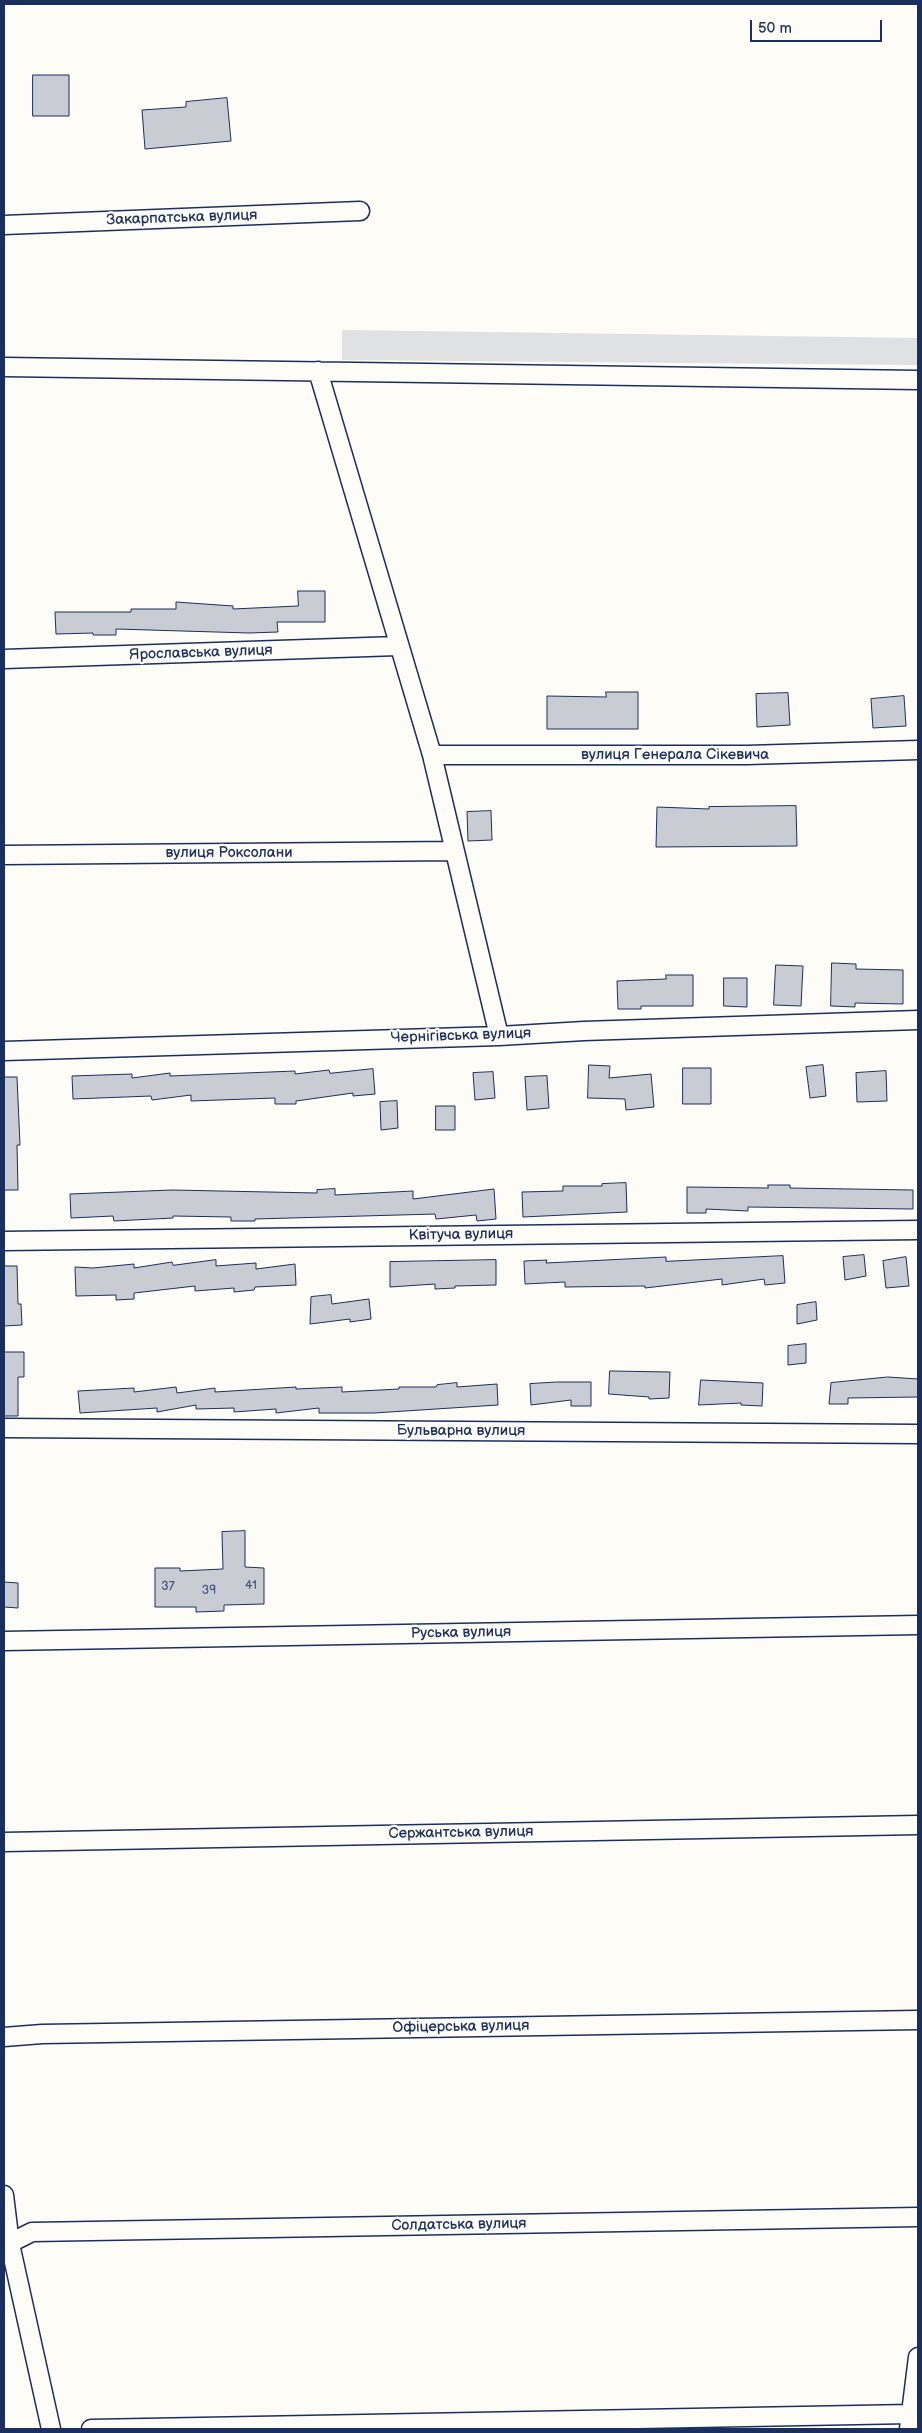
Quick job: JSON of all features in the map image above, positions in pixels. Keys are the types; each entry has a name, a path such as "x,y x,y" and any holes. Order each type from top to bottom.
{"street":[{"name":"Закарпатська вулиця","path":"4,225 360,211"},
{"path":"4,367 918,380"},
{"path":"318,372 432,755 500,1036"},
{"name":"Ярославська вулиця","path":"4,659 398,646"},
{"name":"вулиця Генерала Сікевича","path":"432,755 747,755 918,750"},
{"name":"вулиця Роксолани","path":"4,855 454,851"},
{"name":"Чернігівська вулиця","path":"4,1050 500,1036 584,1031 918,1020"},
{"name":"Квітуча вулиця","path":"4,1241 918,1230"},
{"name":"Бульварна вулиця","path":"4,1428 918,1434"},
{"name":"Руська вулиця","path":"4,1641 918,1625"},
{"name":"Сержантська вулиця","path":"4,1842 918,1825"},
{"name":"Офіцерська вулиця","path":"4,2038 42,2034 918,2020"},
{"path":"4,2195 7,2245 51,2429"},
{"name":"Солдатська вулиця","path":"7,2245 32,2232 918,2217"},
{"path":"91,2429 910,2422 918,2357"}],"shaded area":[{"path":"342,330 918,338 918,365 342,360"}],"building":[{"path":"33,75 69,75 69,116 33,116"},
{"path":"227,98 231,141 145,149 142,110 186,107 186,102"},
{"path":"298,591 325,591 325,622 277,622 278,632 249,633 116,629 116,635 93,635 93,633 56,634 55,612 131,612 131,609 176,609 176,602 233,606 233,609 298,606"},
{"path":"606,692 638,692 638,729 547,729 547,696 606,697"},
{"path":"788,693 790,725 757,727 756,694"},
{"path":"904,696 906,726 873,728 871,699"},
{"path":"796,806 797,846 656,847 657,807 709,809 709,807"},
{"path":"491,811 492,840 468,841 467,812"},
{"path":"832,963 856,964 856,969 903,970 903,1004 855,1003 855,1007 831,1006"},
{"path":"776,965 803,966 801,1006 774,1005"},
{"path":"666,975 693,975 693,1006 641,1006 641,1009 618,1009 617,981 666,979"},
{"path":"724,978 747,978 747,1007 724,1006"},
{"path":"589,1065 610,1066 609,1078 651,1074 654,1107 626,1110 625,1099 588,1098"},
{"path":"823,1065 826,1096 810,1098 806,1067"},
{"path":"683,1068 711,1068 711,1104 683,1104"},
{"path":"373,1069 375,1094 353,1096 353,1093 296,1101 296,1104 275,1104 275,1098 191,1101 191,1095 152,1100 151,1096 73,1099 72,1076 132,1074 132,1078 170,1073 170,1076 295,1071 295,1074 329,1070 330,1073"},
{"path":"886,1071 887,1101 857,1102 856,1073"},
{"path":"493,1072 495,1098 475,1100 473,1073"},
{"path":"547,1076 549,1108 527,1110 525,1077"},
{"path":"4,1077 17,1077 20,1145 17,1145 18,1190 4,1190"},
{"path":"397,1101 398,1128 381,1130 380,1102"},
{"path":"436,1106 455,1106 455,1130 436,1130"},
{"path":"626,1183 627,1212 523,1217 522,1192 563,1191 563,1186 602,1186 602,1184"},
{"path":"768,1185 790,1185 790,1188 913,1190 913,1209 748,1207 748,1211 706,1209 706,1213 687,1213 687,1187 768,1188"},
{"path":"335,1189 335,1195 413,1191 413,1199 494,1189 496,1219 477,1221 476,1215 436,1219 435,1214 255,1219 255,1221 231,1221 231,1217 173,1216 173,1218 114,1221 113,1216 71,1218 70,1194 172,1190 317,1193 317,1190"},
{"path":"864,1255 866,1276 845,1280 843,1257"},
{"path":"783,1256 785,1283 765,1285 764,1279 722,1285 722,1279 645,1288 645,1286 565,1287 565,1282 525,1284 524,1261 547,1260 546,1263 666,1257 666,1261"},
{"path":"906,1257 909,1286 886,1288 883,1261"},
{"path":"216,1260 216,1266 256,1263 256,1269 295,1264 296,1285 255,1287 254,1290 234,1292 234,1288 195,1291 195,1286 134,1293 134,1299 116,1300 116,1295 76,1296 75,1267 93,1268 134,1264 134,1268 172,1262 173,1265"},
{"path":"496,1260 496,1285 455,1286 455,1288 435,1289 435,1284 390,1287 390,1262"},
{"path":"4,1266 17,1266 18,1304 21,1304 22,1325 4,1326"},
{"path":"331,1295 332,1304 369,1299 371,1319 350,1322 350,1319 310,1324 311,1297"},
{"path":"816,1302 817,1320 797,1324 797,1305"},
{"path":"806,1344 806,1363 788,1365 788,1346"},
{"path":"4,1352 24,1352 24,1377 18,1377 18,1416 4,1416"},
{"path":"610,1371 670,1372 669,1398 649,1399 649,1397 609,1394"},
{"path":"888,1377 918,1379 918,1397 848,1398 848,1404 829,1404 831,1383"},
{"path":"701,1380 763,1383 762,1406 741,1405 741,1403 699,1405"},
{"path":"591,1382 591,1406 571,1406 571,1400 531,1405 530,1384"},
{"path":"457,1383 457,1387 497,1384 498,1405 374,1413 319,1413 319,1408 276,1413 276,1409 234,1412 234,1408 196,1409 196,1405 157,1412 157,1408 80,1413 78,1391 134,1388 134,1392 176,1387 177,1393 215,1388 215,1392 296,1387 296,1389 342,1387 342,1392 399,1389 399,1387 436,1387 437,1385"},
{"path":"245,1531 245,1567 264,1568 264,1604 224,1605 224,1611 196,1612 196,1607 155,1607 155,1568 180,1568 180,1571 223,1569 222,1532"},
{"path":"4,1582 18,1583 18,1608 4,1607"}]}
